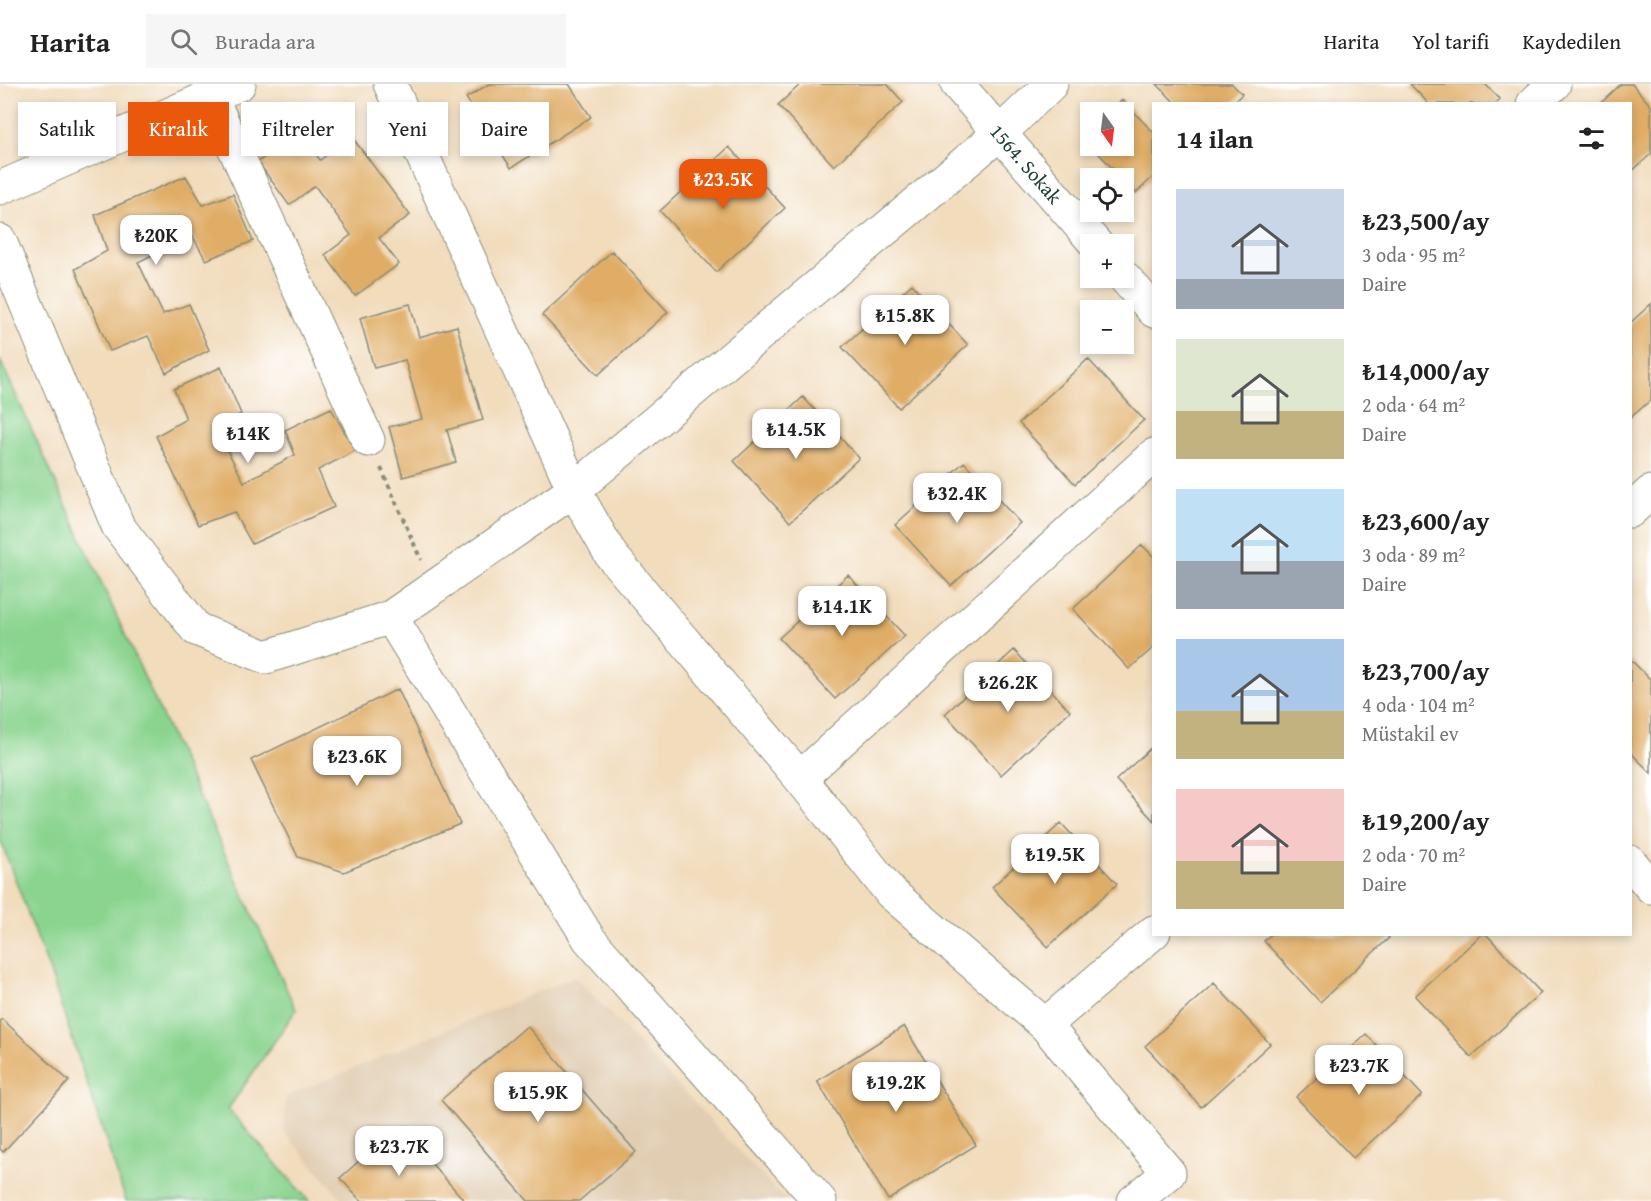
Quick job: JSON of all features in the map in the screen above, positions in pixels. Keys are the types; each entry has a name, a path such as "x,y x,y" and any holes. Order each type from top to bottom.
{"street":[{"path":"390,84 574,490 611,555 800,778 891,892 1046,1025 1169,1173 1134,1201"},
{"name":"1564. Sokak","path":"957,84 1087,234"},
{"path":"0,241 118,526 196,629 266,657 391,617 574,490 999,134 1051,84"},
{"path":"1535,102 1554,84"},
{"path":"0,188 225,90 368,440"},
{"path":"1134,288 1152,309"},
{"path":"800,778 1152,457"},
{"path":"1632,509 1651,492"},
{"path":"391,617 589,939 820,1201"},
{"path":"1632,864 1651,887"},
{"path":"1046,1025 1152,934"}],"path":[{"path":"368,440 433,588"}],"shaded area":[{"path":"575,976 786,1201 344,1201 284,1132 285,1097"}],"green space":[{"path":"0,360 296,1010 228,1109 309,1201 126,1201 50,972 0,839"}],"building":[{"path":"489,84 569,84 591,117 549,144 549,102 469,102 466,98"},
{"path":"801,84 887,84 903,102 834,166 778,105"},
{"path":"1157,84 1232,84 1242,94 1234,102 1174,102"},
{"path":"1410,84 1485,84 1500,99 1497,102 1427,102"},
{"path":"1621,84 1632,84 1651,106 1651,154 1632,171 1632,102 1602,102"},
{"path":"1134,112 1152,131 1152,178 1136,193 1134,168 1113,168 1101,156 1134,156"},
{"path":"355,141 410,215 379,238 399,264 355,296 325,255 351,235 315,186 289,205 258,162 266,156 317,156 320,160 326,156 355,156"},
{"path":"729,147 785,208 716,272 660,211"},
{"path":"503,156 530,156 511,168"},
{"path":"186,176 203,205 233,194 253,241 206,260 192,235 138,262 163,314 189,304 209,350 166,373 148,336 110,351 75,269 107,251 95,215"},
{"path":"612,251 668,312 598,375 542,315"},
{"path":"912,284 968,345 899,408 842,347"},
{"path":"410,304 419,337 457,326 483,420 447,430 456,462 403,477 389,427 422,419 405,360 374,368 360,318"},
{"path":"1651,304 1651,400 1632,416 1632,321"},
{"path":"1088,359 1144,420 1075,484 1019,423"},
{"path":"221,367 241,414 216,429 244,482 295,455 285,430 331,408 355,451 318,470 334,507 252,544 234,512 198,525 156,436 186,419 174,389"},
{"path":"803,397 859,458 790,522 734,461"},
{"path":"964,462 1020,523 951,586 895,525"},
{"path":"1142,545 1152,555 1152,649 1129,669 1073,609"},
{"path":"848,575 905,636 835,699 779,638"},
{"path":"1014,650 1070,711 1001,775 945,714"},
{"path":"1632,661 1651,680 1651,773 1632,754"},
{"path":"398,689 460,824 344,872 298,857 251,760"},
{"path":"1152,747 1152,819 1116,780"},
{"path":"1061,823 1117,884 1048,947 992,887"},
{"path":"1269,936 1388,936 1389,938 1320,1002 1264,941"},
{"path":"1480,936 1488,936 1541,993 1471,1057 1415,996"},
{"path":"1214,983 1270,1044 1201,1107 1145,1046"},
{"path":"2,1019 69,1081 3,1152 0,1149 0,1021"},
{"path":"527,1026 636,1152 579,1201 528,1201 441,1100"},
{"path":"904,1026 976,1145 888,1200 817,1081"},
{"path":"1366,1034 1422,1095 1353,1158 1296,1097"},
{"path":"404,1133 465,1201 361,1201 340,1178 368,1153 374,1160"}]}
